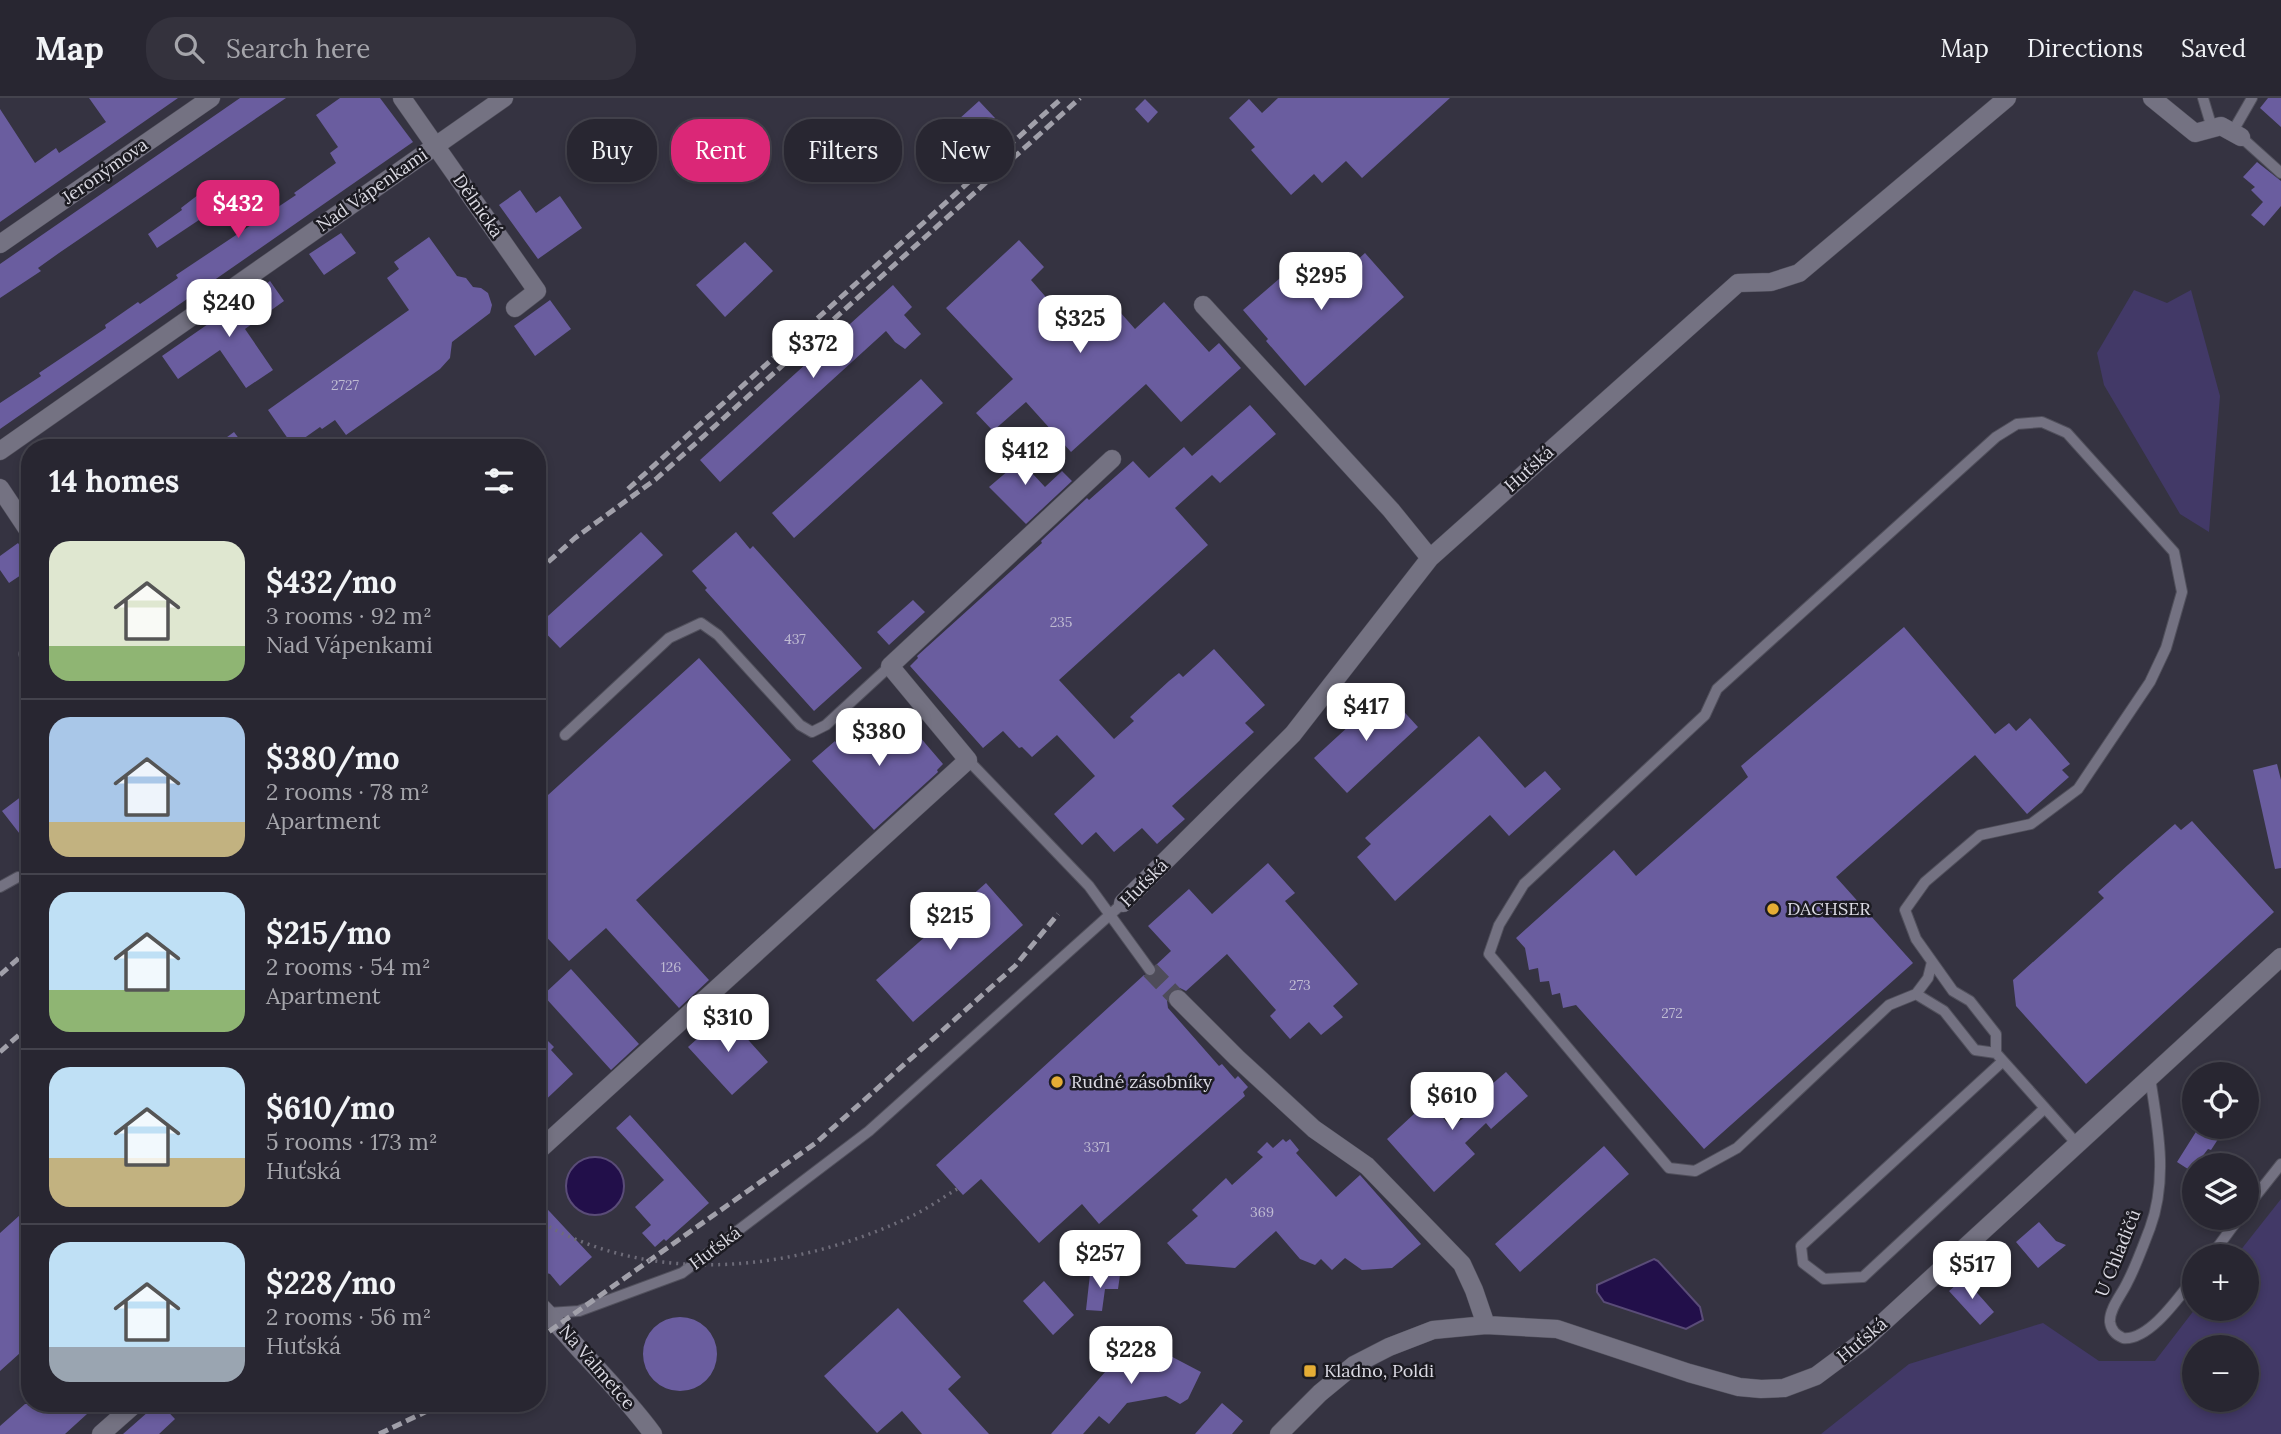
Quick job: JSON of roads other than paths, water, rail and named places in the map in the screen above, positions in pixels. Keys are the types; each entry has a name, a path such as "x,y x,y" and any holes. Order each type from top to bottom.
{"street":[{"name":"Jeronýmova","path":"0,244 211,98"},
{"name":"Dělnická","path":"402,98 537,291 514,308"},
{"name":"Nad Vápenkami","path":"0,451 503,98"},
{"name":"Huťská","path":"1117,910 1293,734 1430,558 1738,283 1770,282 1799,273 2007,98"},
{"path":"2152,98 2194,133 2221,126 2237,134"},
{"path":"1203,305 1391,510 1430,558"},
{"path":"546,1144 968,760 890,666 1112,459"},
{"path":"0,488 21,520"},
{"name":"Huťská","path":"1279,1434 1354,1364 1433,1330 1486,1325 1557,1329 1739,1387 1784,1388 1816,1376 1863,1341 2281,957"},
{"path":"1178,999 1314,1129 1367,1166 1462,1264 1486,1325"},
{"name":"Na Valmetce","path":"546,1311 636,1411 653,1434"},
{"path":"101,1434 126,1412"}],"lane":[{"path":"2203,98 2212,128"},
{"path":"2252,98 2237,134 2281,173"},
{"path":"1932,962 1928,978 1916,994 1889,1005 1737,1148 1695,1171 1684,1171 1669,1168 1489,954 1499,925 1524,884 1705,715 1717,689 1996,436 2017,424 2042,422 2067,433 2174,552 2182,592 2166,648 2150,682 2078,789 2031,824 1980,835 1925,882 1905,910 1916,939 1932,962 1952,991 1970,1001 1996,1034 1999,1057"},
{"path":"565,735 669,638 701,623 718,635 800,725 812,732 826,725 890,666"},
{"name":"Huťská","path":"968,760 1089,886 1117,910 1150,970"},
{"path":"0,887 18,877"},
{"name":"Huťská","path":"546,1308 579,1311 682,1273 869,1131 1117,910"},
{"path":"1916,994 1944,1011 1975,1050 1999,1057 2078,1145"},
{"path":"1999,1057 1801,1246 1803,1263 1824,1279 1863,1278 2045,1108"},
{"name":"U Chladičů","path":"2151,1078 2160,1136 2159,1184 2151,1225 2110,1317 2110,1325 2114,1332 2123,1338 2139,1336 2167,1311 2182,1293"},
{"path":"2259,1192 2281,1164"}],"tunnel":[{"path":"1150,970 1178,999"}],"railway":[{"path":"628,489 1062,98"},
{"path":"546,564 575,538 656,479 1080,98"},
{"path":"546,1334 817,1142 1015,966 1058,914"},
{"path":"0,975 21,956"},
{"path":"0,1052 21,1033"},
{"path":"379,1434 425,1412"}],"place":[{"name":"DACHSER","path":"1773,909"},
{"name":"Rudné zásobníky","path":"1057,1082"},
{"name":"Kladno, Poldi","path":"1310,1371"}]}
